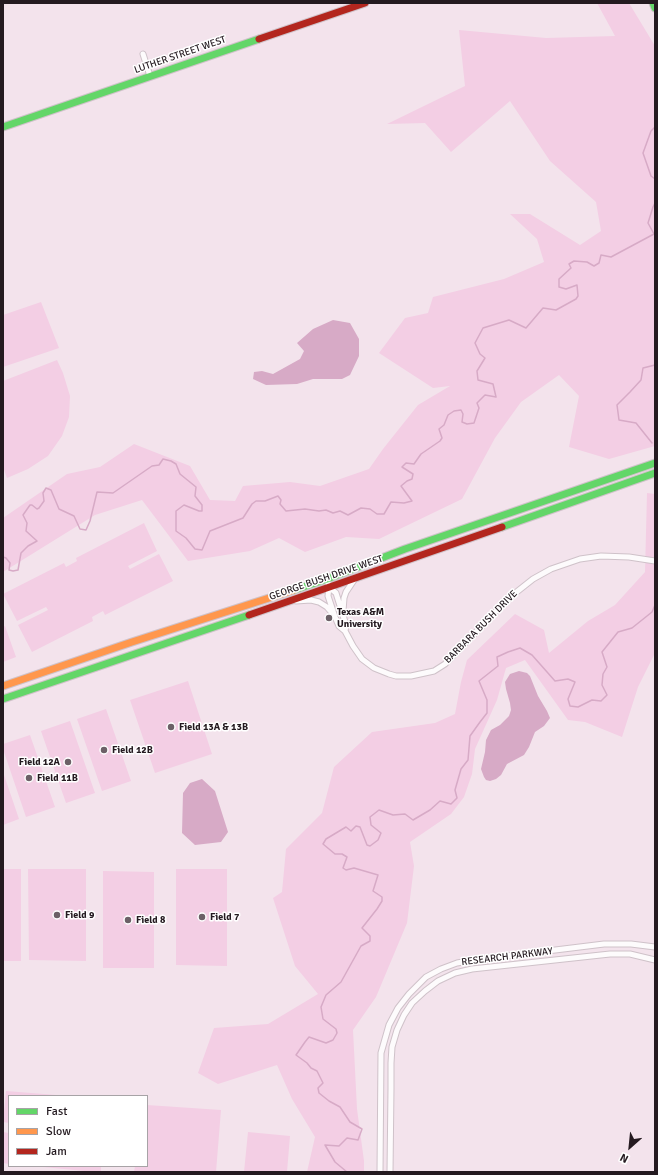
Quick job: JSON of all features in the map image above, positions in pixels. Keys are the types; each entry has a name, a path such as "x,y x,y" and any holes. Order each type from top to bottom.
{"main road":[{"name":"LUTHER STREET WEST","path":"3,127 364,3"},
{"path":"653,3 655,8"},
{"name":"GEORGE BUSH DRIVE WEST","path":"3,686 132,642 327,579 405,549 655,463"},
{"name":"GEORGE BUSH DRIVE WEST","path":"3,699 357,578 655,473"}],"street":[{"path":"143,54 150,76"},
{"name":"BARBARA BUSH DRIVE","path":"330,587 328,596 335,617 339,626 345,631 362,659 374,668 396,676 419,675 434,671 445,664 509,598 524,585 541,574 569,562 590,557 611,556 640,558 655,561"},
{"path":"343,614 343,601 346,592 349,586 357,578"},
{"name":"BARBARA BUSH DRIVE","path":"327,579 330,587 336,593 346,625 345,631"},
{"path":"287,602 311,600 319,602 327,607 335,617"},
{"name":"RESEARCH PARKWAY","path":"380,1172 382,1053 389,1026 398,1008 409,994 426,977 441,969 463,962 604,944 631,944 655,947"},
{"name":"RESEARCH PARKWAY","path":"390,1172 392,1047 397,1030 404,1015 412,1003 425,991 438,981 455,973 472,969 610,954 630,954 655,960"},
{"path":"504,957 504,965"},
{"path":"380,1153 390,1154"}],"shaded area":[{"path":"597,3 629,3 655,46 655,446 609,459 569,447 579,396 559,375 521,402 495,438 462,499 379,539 346,537 305,552 279,538 250,551 188,561 142,500 95,515 3,572 3,518 67,474 100,467 134,444 190,466 210,500 235,501 243,486 290,482 320,486 369,469 418,405 450,386 433,388 379,353 405,318 428,313 433,297 504,279 544,262 537,239 510,214 530,214 580,245 601,231 596,202 550,161 510,101 451,152 425,123 387,124 465,86 459,30 546,38 615,36"},
{"path":"41,302 59,348 3,367 3,315"},
{"path":"333,320 350,323 359,339 359,356 350,375 342,379 313,379 297,384 266,385 253,379 254,372 262,371 273,374 300,359 304,351 297,343 313,329"},
{"path":"57,360 63,373 70,396 69,417 62,436 48,456 28,469 7,478 3,467 3,381"},
{"path":"647,493 655,494 655,653 638,687 622,737 585,722 568,720 525,660 506,668 497,700 475,749 472,774 464,797 451,814 410,842 414,866 407,923 376,997 353,1030 357,1109 364,1161 364,1172 307,1172 315,1137 292,1099 277,1065 218,1084 198,1073 214,1028 268,1024 318,994 295,966 273,898 282,892 286,849 322,813 334,767 372,732 435,723 455,714 467,660 515,614 544,630 549,653 588,621 615,605 645,572"},
{"path":"144,523 157,551 128,566 130,569 159,554 173,581 105,615 103,611 92,617 93,621 32,652 18,625 48,610 46,607 17,621 3,594 64,563 66,567 77,561 76,558"},
{"path":"5,626 16,657 3,662 3,627"},
{"path":"519,671 527,673 530,676 538,696 550,718 544,726 535,732 524,755 507,764 501,775 496,779 490,781 486,780 481,769 486,740 491,730 500,725 509,716 511,710 505,682 510,674"},
{"name":"Field 13A & 13B","path":"188,681 212,754 155,773 130,700"},
{"name":"Field 12B","path":"106,709 131,781 102,791 77,719"},
{"name":"Field 12A","path":"70,721 95,793 66,803 41,731"},
{"name":"Field 11B","path":"30,735 55,807 26,817 3,749 3,744"},
{"path":"3,772 19,819 3,825"},
{"path":"202,779 215,791 228,832 221,842 195,845 182,833 183,793 190,783"},
{"path":"3,869 21,869 21,961 3,961"},
{"name":"Field 9","path":"28,869 86,869 86,961 29,960"},
{"name":"Field 7","path":"176,869 227,869 227,966 176,965"},
{"name":"Field 8","path":"103,871 154,872 154,968 103,968"},
{"path":"6,1091 55,1095 8,1095 8,1123 3,1122"},
{"path":"148,1105 221,1110 216,1172 134,1172 135,1167 148,1167"},
{"path":"3,1132 8,1133 8,1164 3,1163"},
{"path":"248,1132 290,1136 287,1172 244,1172"},
{"path":"43,1167 101,1167 101,1172"}],"waterway":[{"path":"655,127 651,131 643,153 651,176 655,179"},
{"path":"3,557 10,563 9,570 18,570 21,553 28,546 37,541 26,531 27,523 23,515 30,505 37,509 39,508 44,501 43,493 46,488 51,490 59,509 74,516 80,529 86,530 90,521 97,492 113,493 152,466 159,465 163,459 176,464 180,474 196,487 195,496 202,505 202,511 184,505 176,511 176,531 186,538 195,549 202,550 210,531 243,518 252,504 256,501 265,501 278,496 281,500 280,504 286,511 305,509 319,511 326,510 333,513 340,511 348,515 361,508 370,509 377,514 384,514 391,502 404,503 412,501 401,486 412,479 413,474 402,467 406,463 414,464 421,454 440,441 442,438 439,429 444,425 448,415 454,411 461,410 463,414 462,422 467,424 474,423 479,408 477,403 485,395 496,397 493,384 478,380 477,371 485,358 480,354 475,343 483,328 509,320 526,328 543,308 556,310 576,299 578,296 577,285 566,289 559,287 559,279 571,268 569,264 574,261 587,262 594,266 599,263 601,255 611,257 654,234 648,223 655,203"},
{"path":"652,443 636,423 619,420 617,405 641,380 643,368 655,365"},
{"path":"347,1172 335,1162 325,1145 339,1146 347,1138 358,1140 362,1129 350,1122 340,1107 319,1093 318,1088 323,1083 317,1071 311,1068 296,1055 309,1037 326,1043 333,1040 337,1033 336,1029 323,1019 321,1007 326,995 341,982 361,946 370,941 370,936 362,928 377,909 382,901 382,897 373,891 378,875 354,868 346,870 343,868 347,857 342,854 335,854 323,844 326,839 346,827 351,831 356,826 360,827 367,845 370,846 378,840 381,833 371,825 370,817 379,810 393,815 405,814 413,820 430,810 440,801 451,804 457,798 455,790 461,769 468,760 470,736 487,713 487,700 479,681 498,666 497,657 520,648 532,655 555,681 568,679 575,682 568,699 570,706 578,707 592,700 601,701 607,695 602,685 603,674 607,667 602,652 618,632 632,628 652,612 655,605"}],"traffic: fast":[{"path":"653,3 655,8"},
{"path":"3,127 259,39"},
{"path":"294,590 405,549 655,463"},
{"path":"502,527 655,473"},
{"path":"3,699 249,615"}],"traffic: slow":[{"path":"3,686 132,642 294,590"}],"traffic: jam":[{"path":"259,39 365,3"},
{"path":"249,615 502,527"}],"place":[{"name":"Texas A&M University","path":"329,618"},
{"name":"Field 13A & 13B","path":"171,727"},
{"name":"Field 12B","path":"104,750"},
{"name":"Field 12A","path":"68,762"},
{"name":"Field 11B","path":"29,778"},
{"name":"Field 9","path":"57,915"},
{"name":"Field 7","path":"202,917"},
{"name":"Field 8","path":"128,920"}]}
